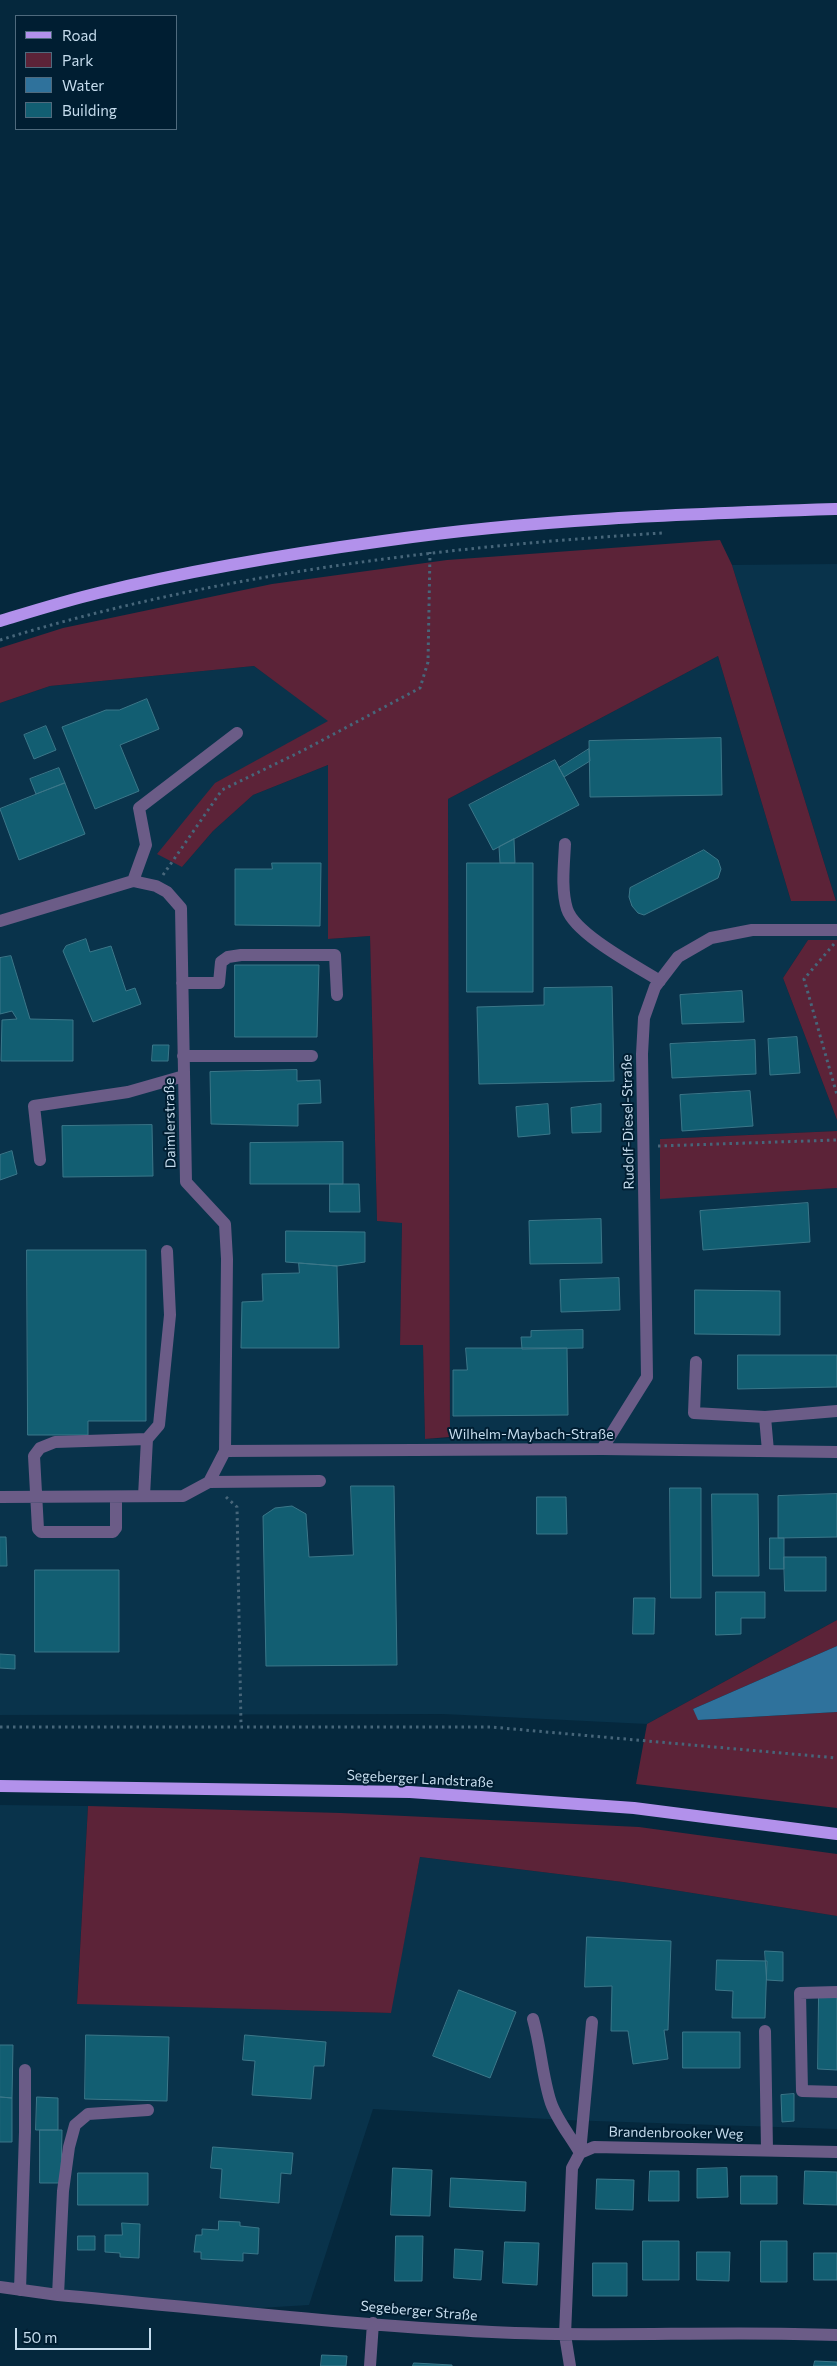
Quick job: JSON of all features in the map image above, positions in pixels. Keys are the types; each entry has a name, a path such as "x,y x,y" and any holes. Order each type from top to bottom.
{"main road":[{"path":"0,621 99,593 262,560 383,540 522,525 643,517 837,509"},
{"name":"Segeberger Landstraße","path":"0,1786 410,1792 634,1808 837,1834"}],"street":[{"path":"133,881 146,845 139,808 237,732"},
{"path":"565,844 564,894 571,919 582,930 660,981"},
{"name":"Daimlerstraße","path":"0,921 133,881 156,886 167,892 181,908 186,1182 225,1224 227,1259 225,1452 209,1482"},
{"name":"Rudolf-Diesel-Straße","path":"602,1448 647,1377 642,1054 644,1018 655,987 678,958 711,938 752,930 837,930"},
{"path":"182,983 219,982 221,962 228,957 241,955 335,955 337,995"},
{"path":"183,1056 312,1056"},
{"path":"40,1160 34,1106 128,1092 184,1076"},
{"path":"144,1496 147,1439 160,1425 170,1315 167,1251"},
{"path":"696,1362 694,1413 765,1416 837,1411"},
{"path":"765,1416 768,1451"},
{"path":"116,1496 116,1528 113,1532 100,1534 41,1532 38,1529 34,1456 40,1448 55,1442 147,1439"},
{"name":"Wilhelm-Maybach-Straße","path":"225,1452 602,1448 837,1452"},
{"path":"0,1497 183,1496 209,1482 320,1481"},
{"path":"837,1992 800,1993 802,2091 837,2092"},
{"path":"534,2019 540,2040 546,2086 552,2105 580,2153"},
{"path":"570,2366 566,2335 572,2168 580,2153 592,2022"},
{"path":"765,2031 767,2150"},
{"path":"20,2290 25,2070"},
{"path":"58,2295 63,2191 69,2147 75,2125 88,2114 148,2110"},
{"name":"Brandenbrooker Weg","path":"580,2153 594,2147 837,2152"},
{"name":"Segeberger Straße","path":"0,2287 58,2295 490,2332 566,2335 774,2332 837,2335"},
{"path":"370,2366 373,2323"}],"path":[{"path":"0,640 64,620 270,576 430,552 664,533"},
{"path":"156,886 222,790 304,750 420,688 428,662 430,552"},
{"path":"837,941 804,979 837,1095"},
{"path":"644,1146 837,1140"},
{"path":"209,1482 237,1507 241,1726"},
{"path":"0,1727 491,1727 837,1758"}],"shaded area":[{"path":"837,564 837,940 808,940 783,978 837,1120 837,1131 660,1139 660,1198 837,1188 837,1620 647,1724 443,1714 0,1715 0,703 50,686 254,666 329,721 216,783 182,867 213,831 253,795 328,765 328,939 370,936 377,1221 402,1222 400,1345 423,1345 425,1439 450,1438 448,799 718,656 791,901 836,901 732,565"},
{"path":"0,1805 88,1806 77,2003 390,2013 420,1857 623,1882 837,1916 837,2129 565,2120 373,2109 309,2305 259,2308 0,2286"}],"green space":[{"path":"720,540 732,565 836,901 791,901 718,656 448,799 450,1437 425,1439 423,1345 400,1345 402,1223 377,1221 370,936 328,939 328,765 253,795 213,831 182,867 157,854 215,783 328,721 254,666 50,686 0,703 0,648 63,628 272,584 447,560"},
{"path":"808,940 837,940 837,1120 783,978"},
{"path":"837,1131 837,1188 660,1199 660,1139"},
{"path":"837,1620 837,1646 693,1709 699,1720 837,1712 837,1808 636,1784 647,1724"},
{"path":"88,1806 341,1813 639,1827 837,1854 837,1916 623,1882 420,1857 391,2013 77,2004"}],"water":[{"path":"837,1646 837,1712 698,1720 693,1709"}],"building":[{"path":"147,699 159,729 120,745 139,791 95,809 62,727 106,710 119,710"},
{"path":"46,726 56,750 34,759 24,735"},
{"path":"721,738 722,795 590,797 589,741"},
{"path":"589,749 590,761 564,777 559,768"},
{"path":"555,760 579,805 493,850 469,805"},
{"path":"59,768 65,783 36,794 30,779"},
{"path":"65,783 85,834 19,860 0,809"},
{"path":"514,839 515,863 500,863 499,847"},
{"path":"704,850 718,860 721,869 718,878 644,915 638,913 632,906 629,897 630,888"},
{"path":"272,863 321,863 320,926 235,925 235,869 272,869"},
{"path":"467,863 533,863 533,992 467,992"},
{"path":"86,939 90,952 111,946 126,991 135,988 141,1004 93,1022 63,951 66,946"},
{"path":"11,956 30,1019 73,1020 73,1061 1,1061 2,1020 17,1019 12,1011 0,1014 0,958"},
{"path":"235,965 319,965 317,1037 235,1037"},
{"path":"612,987 614,1081 479,1084 477,1007 544,1005 544,988"},
{"path":"742,991 744,1022 682,1024 680,995"},
{"path":"797,1037 800,1073 770,1075 768,1039"},
{"path":"755,1040 756,1074 672,1078 670,1044"},
{"path":"153,1045 169,1045 168,1061 152,1061"},
{"path":"297,1070 297,1081 320,1080 321,1103 298,1104 298,1126 211,1124 210,1072"},
{"path":"750,1091 753,1126 682,1131 680,1095"},
{"path":"548,1104 550,1134 518,1137 516,1107"},
{"path":"601,1104 601,1132 572,1133 571,1108"},
{"path":"152,1125 153,1176 63,1177 62,1126"},
{"path":"343,1142 343,1184 250,1184 250,1143"},
{"path":"12,1151 17,1174 0,1180 0,1155"},
{"path":"330,1184 359,1184 360,1212 330,1212"},
{"path":"808,1203 810,1242 703,1250 700,1211"},
{"path":"601,1219 602,1263 530,1264 529,1221"},
{"path":"286,1231 365,1232 365,1262 337,1266 286,1262"},
{"path":"27,1250 146,1250 146,1421 88,1421 88,1435 28,1435"},
{"path":"299,1263 337,1266 339,1348 241,1348 242,1302 263,1301 262,1274 299,1273"},
{"path":"619,1278 620,1310 561,1312 560,1280"},
{"path":"695,1290 780,1291 780,1335 695,1334"},
{"path":"583,1330 583,1348 522,1349 521,1337 531,1337 531,1331"},
{"path":"466,1348 567,1348 568,1415 453,1416 453,1370 467,1370"},
{"path":"738,1355 837,1355 837,1387 738,1389"},
{"path":"351,1486 394,1486 397,1665 266,1666 263,1516 275,1508 292,1506 306,1514 309,1557 353,1555"},
{"path":"670,1488 701,1488 701,1598 671,1598"},
{"path":"712,1494 758,1494 759,1576 713,1576"},
{"path":"837,1494 837,1537 778,1538 778,1496"},
{"path":"537,1497 566,1497 567,1534 537,1534"},
{"path":"0,1537 6,1537 7,1566 0,1566"},
{"path":"770,1538 784,1538 784,1569 770,1569"},
{"path":"784,1557 826,1557 826,1591 785,1591"},
{"path":"35,1570 119,1570 119,1652 35,1652"},
{"path":"716,1592 765,1592 765,1618 741,1618 741,1634 716,1635"},
{"path":"634,1598 655,1598 654,1634 633,1634"},
{"path":"0,1654 15,1655 15,1669 0,1668"},
{"path":"587,1937 671,1941 668,2030 664,2030 668,2059 633,2064 628,2031 611,2031 612,1986 585,1987"},
{"path":"765,1951 783,1952 783,1981 767,1980"},
{"path":"717,1960 767,1961 765,2018 732,2018 733,1991 716,1990"},
{"path":"459,1990 516,2012 490,2078 433,2056"},
{"path":"819,1995 837,1995 837,2070 818,2069"},
{"path":"683,2032 740,2032 740,2068 683,2068"},
{"path":"86,2035 169,2037 167,2101 85,2099"},
{"path":"245,2035 326,2042 324,2066 314,2066 311,2099 252,2095 255,2061 243,2060"},
{"path":"0,2045 13,2045 12,2098 0,2097"},
{"path":"794,2094 794,2121 782,2122 781,2095"},
{"path":"0,2097 12,2098 12,2142 0,2142"},
{"path":"37,2097 58,2098 58,2130 36,2130"},
{"path":"40,2130 62,2130 61,2183 40,2183"},
{"path":"213,2147 293,2153 291,2174 281,2173 279,2203 220,2198 222,2169 211,2168"},
{"path":"393,2168 432,2170 430,2216 391,2215"},
{"path":"727,2168 728,2197 697,2198 697,2169"},
{"path":"650,2171 679,2171 679,2201 649,2201"},
{"path":"805,2171 837,2172 837,2205 804,2204"},
{"path":"78,2173 148,2173 148,2205 78,2205"},
{"path":"741,2176 777,2176 777,2204 741,2204"},
{"path":"451,2178 526,2182 525,2211 450,2207"},
{"path":"597,2179 634,2180 633,2210 596,2209"},
{"path":"219,2221 240,2222 240,2226 259,2228 258,2254 243,2253 243,2261 201,2259 201,2252 194,2252 196,2235 202,2235 202,2229 218,2230"},
{"path":"122,2223 140,2224 139,2258 120,2257 120,2253 105,2252 105,2235 122,2235"},
{"path":"78,2236 95,2236 95,2250 78,2250"},
{"path":"396,2236 423,2236 422,2281 395,2281"},
{"path":"643,2241 679,2241 679,2280 643,2280"},
{"path":"761,2241 787,2241 787,2282 761,2282"},
{"path":"505,2242 539,2243 537,2285 503,2283"},
{"path":"455,2249 483,2251 481,2280 454,2278"},
{"path":"697,2252 730,2252 729,2281 697,2280"},
{"path":"814,2253 837,2253 837,2280 814,2280"},
{"path":"593,2263 627,2263 627,2296 593,2296"},
{"path":"322,2355 347,2356 346,2366 321,2366"},
{"path":"815,2361 837,2362 837,2366 814,2366"},
{"path":"414,2363 452,2365 452,2366 413,2366"}]}
